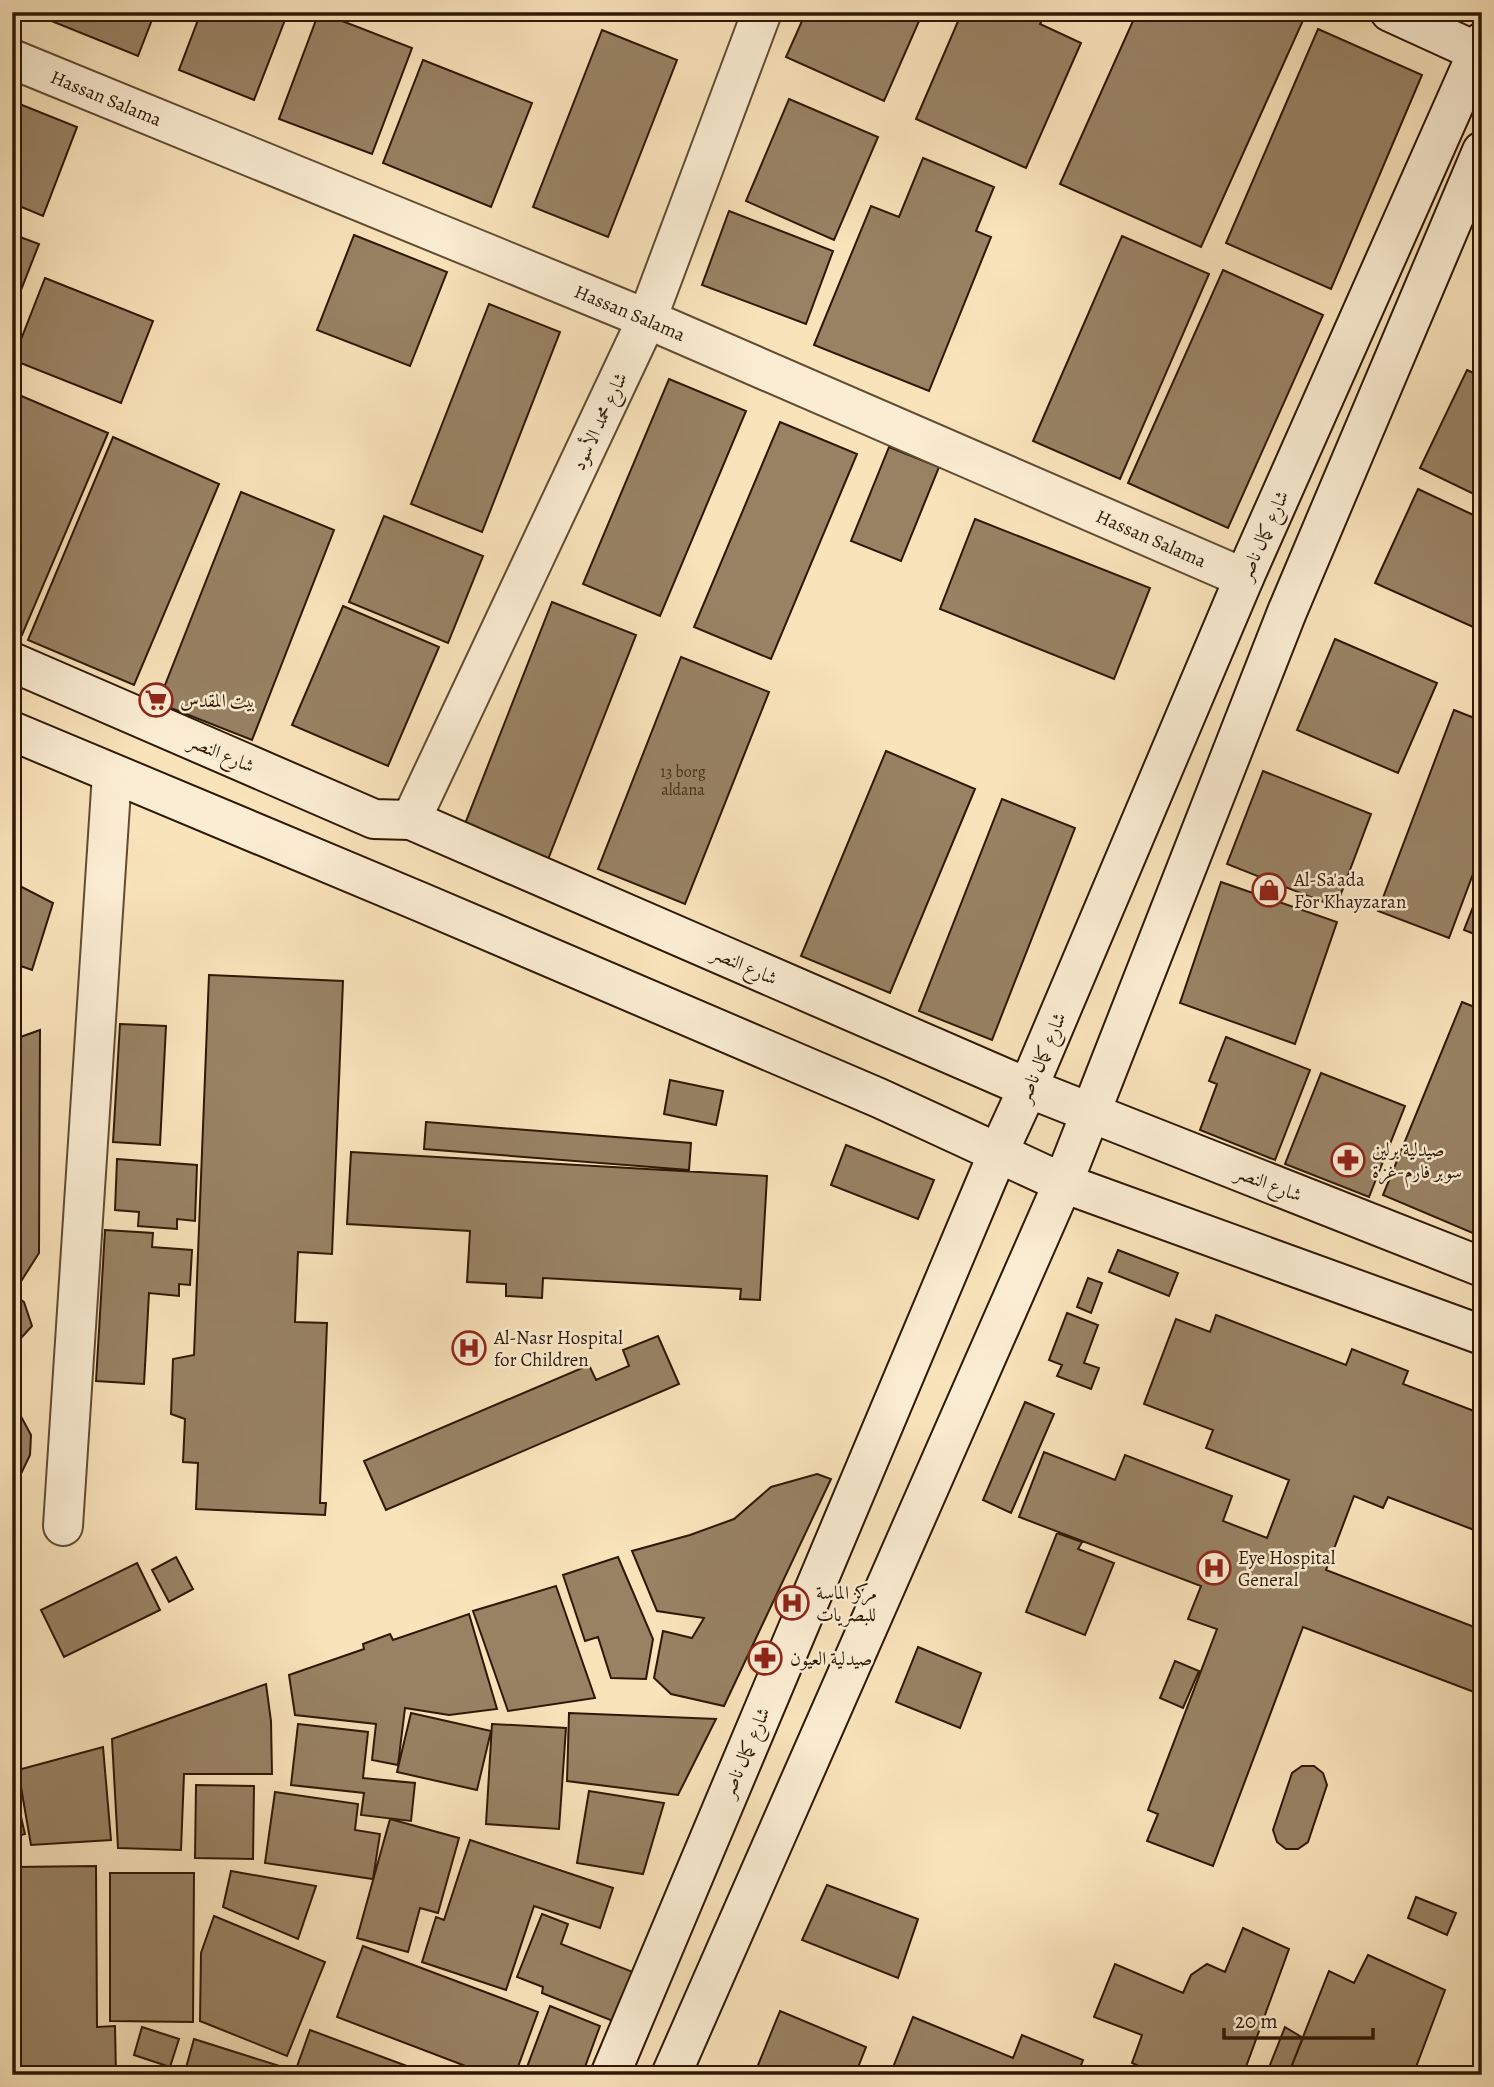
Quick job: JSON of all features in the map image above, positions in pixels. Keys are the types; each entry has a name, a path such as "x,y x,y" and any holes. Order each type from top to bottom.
{"main road":[{"name":"شارع محمد الأسود","path":"411,820 646,319 762,12"},
{"path":"1390,12 1481,49"},
{"name":"شارع كمال ناصر","path":"610,2075 998,1153 1244,578 1481,49"},
{"name":"Hassan Salama","path":"12,59 646,319 1244,578"},
{"path":"671,2075 1063,1183 1287,612 1482,151"},
{"name":"شارع النصر","path":"12,662 373,819 411,820 1028,1088 1482,1267"},
{"path":"12,731 867,1093 1063,1183 1482,1335"},
{"path":"63,1525 112,774"}],"building":[{"path":"41,12 155,12 138,56 39,16"},
{"path":"201,12 288,12 254,100 179,70"},
{"path":"319,12 412,48 372,154 279,119"},
{"path":"806,12 923,12 884,101 786,57"},
{"path":"962,12 1046,12 1040,24 1081,43 1026,168 916,119"},
{"path":"1137,12 1297,12 1305,16 1201,247 1060,184"},
{"path":"1318,29 1422,75 1331,289 1226,243"},
{"path":"602,30 677,60 608,237 533,207"},
{"path":"423,60 532,103 491,207 383,163"},
{"path":"789,99 878,137 834,240 746,201"},
{"path":"12,101 77,127 43,216 12,203"},
{"path":"923,158 994,187 976,231 991,237 929,391 814,345 871,206 899,217"},
{"path":"729,211 833,251 806,324 702,285"},
{"path":"12,234 39,244 12,313"},
{"path":"354,235 447,272 410,366 317,330"},
{"path":"1122,236 1209,274 1120,479 1033,441"},
{"path":"1223,270 1323,315 1228,528 1128,483"},
{"path":"45,278 153,321 121,403 13,360"},
{"path":"489,304 560,332 482,532 411,504"},
{"path":"1467,370 1482,377 1482,498 1420,468"},
{"path":"669,379 746,411 660,616 583,584"},
{"path":"12,392 108,433 22,635 12,631"},
{"path":"780,422 857,454 771,659 694,627"},
{"path":"113,437 219,484 134,685 28,640"},
{"path":"889,447 939,467 901,561 851,541"},
{"path":"1418,489 1482,519 1482,631 1375,583"},
{"path":"241,492 334,530 252,740 158,703"},
{"path":"384,516 483,556 448,643 349,602"},
{"path":"975,519 1150,588 1114,679 940,609"},
{"path":"552,602 636,635 547,862 463,829"},
{"path":"343,606 439,647 388,766 292,725"},
{"path":"1335,639 1437,683 1398,773 1297,730"},
{"path":"681,657 769,692 685,904 598,869"},
{"path":"1454,710 1482,721 1482,850 1449,938 1378,911"},
{"path":"886,751 975,789 890,993 801,956"},
{"path":"1263,771 1371,814 1336,907 1227,864"},
{"path":"1002,799 1075,828 992,1040 919,1011"},
{"path":"12,882 53,903 32,970 12,963"},
{"path":"1221,882 1337,922 1295,1044 1180,1003"},
{"path":"1482,884 1482,937 1464,930"},
{"path":"209,975 343,981 332,1254 298,1252 295,1322 327,1323 320,1503 326,1503 325,1515 196,1509 198,1463 183,1462 185,1419 171,1414 173,1359 194,1355"},
{"path":"1462,1002 1482,1010 1482,1217 1475,1234 1383,1195"},
{"path":"120,1024 166,1026 160,1145 113,1142"},
{"path":"40,1030 39,1253 13,1294 24,1302 32,1326 12,1348 12,1040"},
{"path":"1226,1037 1310,1070 1275,1160 1200,1130 1217,1084 1209,1081"},
{"path":"1321,1073 1405,1106 1369,1197 1285,1164"},
{"path":"670,1080 723,1091 716,1125 664,1114"},
{"path":"426,1122 691,1143 689,1170 424,1149"},
{"path":"846,1145 934,1180 918,1219 831,1185"},
{"path":"351,1152 767,1176 760,1300 740,1299 741,1289 543,1278 542,1298 506,1296 506,1284 467,1282 470,1231 347,1224"},
{"path":"117,1159 197,1165 195,1221 177,1219 177,1229 138,1226 139,1212 115,1210"},
{"path":"105,1230 153,1233 152,1247 192,1250 190,1285 179,1284 179,1296 149,1293 144,1384 96,1381"},
{"path":"1118,1250 1178,1273 1169,1296 1109,1272"},
{"path":"1088,1278 1102,1283 1091,1313 1077,1307"},
{"path":"1067,1313 1098,1325 1084,1363 1099,1368 1091,1389 1057,1376 1062,1365 1049,1360"},
{"path":"1216,1315 1346,1365 1352,1349 1408,1371 1403,1384 1482,1414 1482,1533 1388,1497 1383,1508 1354,1496 1326,1570 1482,1630 1482,1695 1303,1627 1213,1866 1147,1841 1158,1814 1148,1810 1217,1629 1188,1619 1201,1586 1019,1517 1044,1452 1115,1480 1125,1455 1232,1496 1223,1521 1267,1538 1289,1480 1206,1448 1213,1430 1144,1404 1176,1319 1210,1332"},
{"path":"658,1336 679,1384 386,1510 364,1461 589,1365 596,1380 629,1366 623,1350"},
{"path":"12,1382 18,1382 17,1409 31,1435 30,1455 16,1484 15,1518 12,1518"},
{"path":"1025,1402 1054,1414 1011,1513 983,1500"},
{"path":"817,1474 831,1479 724,1706 671,1694 654,1678 663,1631 692,1638 704,1618 657,1611 632,1551 734,1519 771,1487"},
{"path":"1057,1533 1082,1542 1078,1549 1114,1563 1085,1635 1026,1612"},
{"path":"176,1557 193,1589 169,1602 152,1570"},
{"path":"618,1557 653,1639 646,1679 611,1678 598,1637 585,1641 563,1575"},
{"path":"137,1563 160,1610 64,1657 41,1610"},
{"path":"556,1586 595,1698 508,1711 473,1611"},
{"path":"469,1614 497,1709 449,1715 405,1708 398,1765 372,1760 376,1724 295,1715 289,1675 364,1649 363,1644 390,1634 393,1640"},
{"path":"918,1647 981,1673 960,1728 896,1702"},
{"path":"1175,1661 1199,1671 1183,1708 1160,1698"},
{"path":"266,1684 271,1721 272,1774 184,1774 181,1850 118,1848 112,1739"},
{"path":"411,1713 491,1731 477,1790 397,1772"},
{"path":"569,1713 716,1719 678,1795 567,1781"},
{"path":"298,1724 368,1732 363,1778 415,1783 411,1821 361,1815 364,1793 291,1785"},
{"path":"492,1724 566,1728 559,1829 486,1824"},
{"path":"103,1747 111,1840 31,1845 18,1770"},
{"path":"1302,1766 1314,1766 1323,1773 1327,1785 1308,1842 1298,1849 1286,1849 1277,1842 1273,1830 1292,1773"},
{"path":"12,1779 25,1834 12,1837"},
{"path":"196,1785 254,1786 253,1859 195,1858"},
{"path":"589,1791 664,1803 643,1874 577,1863"},
{"path":"275,1792 358,1804 355,1830 380,1834 373,1879 265,1863"},
{"path":"390,1819 459,1838 438,1913 420,1908 408,1952 357,1938"},
{"path":"470,1840 613,1888 600,1928 534,1906 506,1990 422,1962 436,1917 444,1920"},
{"path":"96,1866 97,2027 115,2026 116,2075 53,2075 53,2070 12,2070 12,1867"},
{"path":"231,1871 316,1886 298,1939 223,1907"},
{"path":"110,1873 194,1873 193,2022 110,2021"},
{"path":"827,1885 918,1919 898,1978 802,1940"},
{"path":"1416,1897 1456,1913 1447,1935 1408,1918"},
{"path":"542,1914 568,1924 561,1944 633,1972 613,2021 542,1993 543,1987 517,1977"},
{"path":"214,1916 325,1962 287,2056 200,2021 201,1953"},
{"path":"1243,1928 1289,1949 1243,2075 1159,2075 1132,2063 1142,2035 1094,2017 1115,1964 1183,1993 1191,1975 1207,1964 1225,1972"},
{"path":"363,1946 538,2012 515,2075 489,2075 337,2017"},
{"path":"1368,1955 1445,1990 1413,2075 1288,2075 1329,1971 1354,1983"},
{"path":"550,2006 600,2026 582,2075 524,2075"},
{"path":"780,2011 866,2047 855,2075 754,2075"},
{"path":"913,2017 1013,2058 1022,2035 1083,2060 1077,2075 890,2075"},
{"path":"142,2027 179,2039 170,2067 134,2055"},
{"path":"1285,2027 1303,2038 1288,2075 1266,2075"},
{"path":"310,2030 431,2075 294,2075"},
{"path":"194,2039 289,2069 287,2075 184,2075"}],"place":[{"name":"بيت المقدس","path":"156,700"},
{"name":"Al-Sa'ada For Khayzaran","path":"1269,890"},
{"name":"صيدلية برلين سوبر فارم-غزة","path":"1348,1160"},
{"name":"Al-Nasr Hospital for Children","path":"469,1348"},
{"name":"Eye Hospital General","path":"1214,1568"},
{"name":"مركز الماسة للبصريات","path":"792,1603"},
{"name":"صيدلية العيون","path":"765,1658"}]}
